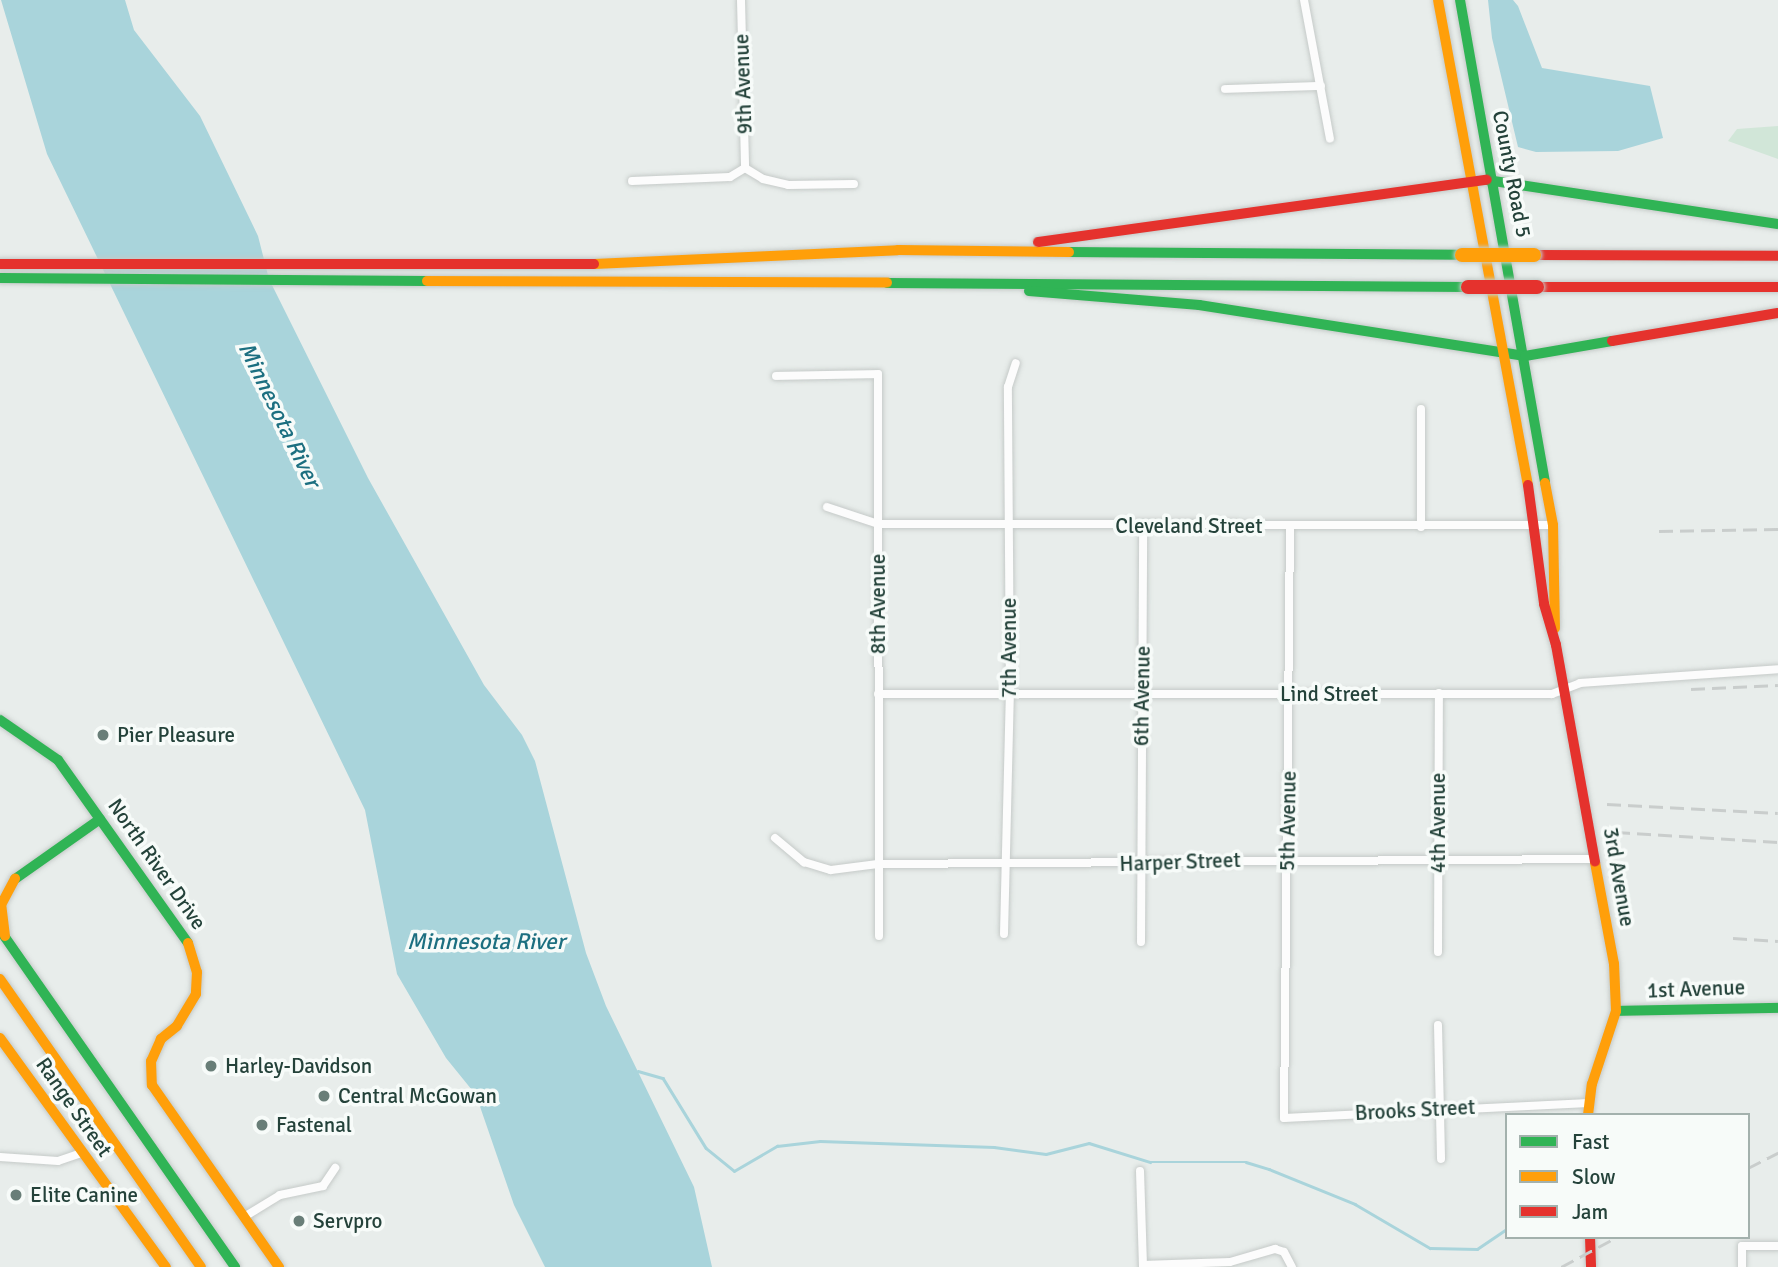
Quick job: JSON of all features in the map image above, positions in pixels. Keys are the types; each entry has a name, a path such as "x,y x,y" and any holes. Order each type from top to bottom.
{"main road":[{"name":"County Road 5","path":"1438,0 1503,354"},
{"name":"County Road 5","path":"1460,0 1525,356"},
{"path":"3,263 592,264 898,250 1069,239 1492,179 1778,224"},
{"path":"898,250 1778,256"},
{"path":"7,278 1778,287"},
{"path":"958,282 1199,305 1525,356 1778,313"},
{"name":"3rd Avenue","path":"1503,354 1535,525 1544,604 1556,645 1614,964 1616,1011 1588,1109"},
{"name":"3rd Avenue","path":"1525,356 1553,525 1556,645"},
{"name":"North River Drive","path":"0,720 58,760 190,946 197,972 191,1008 161,1039 151,1061 152,1084 279,1267"},
{"path":"0,883 15,879 100,819"},
{"path":"15,879 1,905 2,934 236,1267"},
{"path":"0,979 201,1267"},
{"name":"1st Avenue","path":"1616,1011 1778,1008"},
{"name":"Range Street","path":"0,1038 166,1267"},
{"path":"1590,1239 1591,1267"}],"street":[{"name":"9th Avenue","path":"741,0 745,169"},
{"path":"1304,0 1330,139"},
{"path":"1225,89 1321,86"},
{"path":"632,181 730,177 745,169 763,179 788,185 854,184"},
{"name":"7th Avenue","path":"1004,934 1010,694 1008,387 1016,363"},
{"name":"8th Avenue","path":"776,376 878,374 879,936"},
{"path":"1421,409 1421,527"},
{"name":"Cleveland Street","path":"827,507 878,524 1143,527 1553,525"},
{"name":"5th Avenue","path":"1284,1118 1282,992 1289,859 1290,525"},
{"name":"6th Avenue","path":"1141,942 1143,527"},
{"name":"Lind Street","path":"878,694 1552,694 1580,682 1778,670"},
{"name":"4th Avenue","path":"1438,952 1439,693"},
{"name":"Harper Street","path":"775,838 804,862 831,870 878,864 1006,862 1140,865 1289,859 1594,859"},
{"path":"1438,1025 1441,1159"},
{"name":"Brooks Street","path":"1284,1118 1439,1108 1588,1109"},
{"path":"0,1157 58,1161 81,1153"},
{"path":"244,1217 280,1195 323,1186 335,1168"},
{"path":"1140,1171 1143,1266 1218,1265 1275,1249 1284,1252 1292,1267"},
{"path":"1742,1267 1742,1246 1778,1246"}],"green space":[{"path":"1778,126 1778,159 1728,141 1737,129"}],"water":[{"name":"Minnesota River","path":"1,0 125,0 134,30 200,116 258,236 269,279 368,478 484,685 522,735 535,761 586,953 606,1006 694,1187 712,1267 545,1267 514,1205 476,1095 446,1058 397,974 365,810 47,154"},
{"path":"1488,0 1513,0 1518,6 1542,68 1650,86 1663,138 1618,151 1536,152 1518,147 1492,38"}],"waterway":[{"path":"638,1071 663,1078 706,1148 734,1171 777,1146 820,1141 994,1147 1046,1154 1089,1143 1150,1162 1246,1162 1269,1169 1355,1204 1430,1248 1477,1249 1505,1230"}],"railway":[{"path":"1659,531 1778,529"},
{"path":"1691,689 1778,685"},
{"path":"1607,804 1778,813"},
{"path":"1616,832 1778,842"},
{"path":"1733,938 1778,941"},
{"path":"1750,1167 1778,1153"},
{"path":"1561,1267 1613,1239"}],"traffic: fast":[{"path":"1460,0 1545,483"},
{"path":"1487,180 1778,224"},
{"path":"1069,252 1462,255"},
{"path":"0,278 427,281"},
{"path":"887,283 1468,287"},
{"path":"1029,291 1199,305 1525,356 1612,341"},
{"path":"0,720 58,760 188,943"},
{"path":"15,879 100,819"},
{"path":"0,930 235,1267"},
{"path":"1616,1011 1778,1008"}],"traffic: slow":[{"path":"1438,0 1528,485"},
{"path":"594,264 898,250 1069,252"},
{"path":"1462,255 1534,255"},
{"path":"427,281 887,283"},
{"path":"1545,483 1553,525 1555,628"},
{"path":"1588,1113 1592,1084 1616,1011 1614,964 1595,862"},
{"path":"5,936 1,905 15,879"},
{"path":"188,943 197,972 196,994 177,1026 161,1039 151,1061 152,1085 279,1267"},
{"path":"0,979 201,1267"},
{"path":"0,1038 166,1267"}],"traffic: jam":[{"path":"1038,242 1487,180"},
{"path":"1534,255 1778,256"},
{"path":"0,264 594,264"},
{"path":"1468,287 1537,287"},
{"path":"1537,287 1778,287"},
{"path":"1612,341 1778,313"},
{"path":"1528,485 1544,604 1556,645 1595,862"},
{"path":"1590,1239 1591,1267"}],"place":[{"name":"Pier Pleasure","path":"103,735"},
{"name":"Harley-Davidson","path":"211,1066"},
{"name":"Central McGowan","path":"324,1096"},
{"name":"Fastenal","path":"262,1125"},
{"name":"Elite Canine","path":"16,1195"},
{"name":"Servpro","path":"299,1221"}]}
